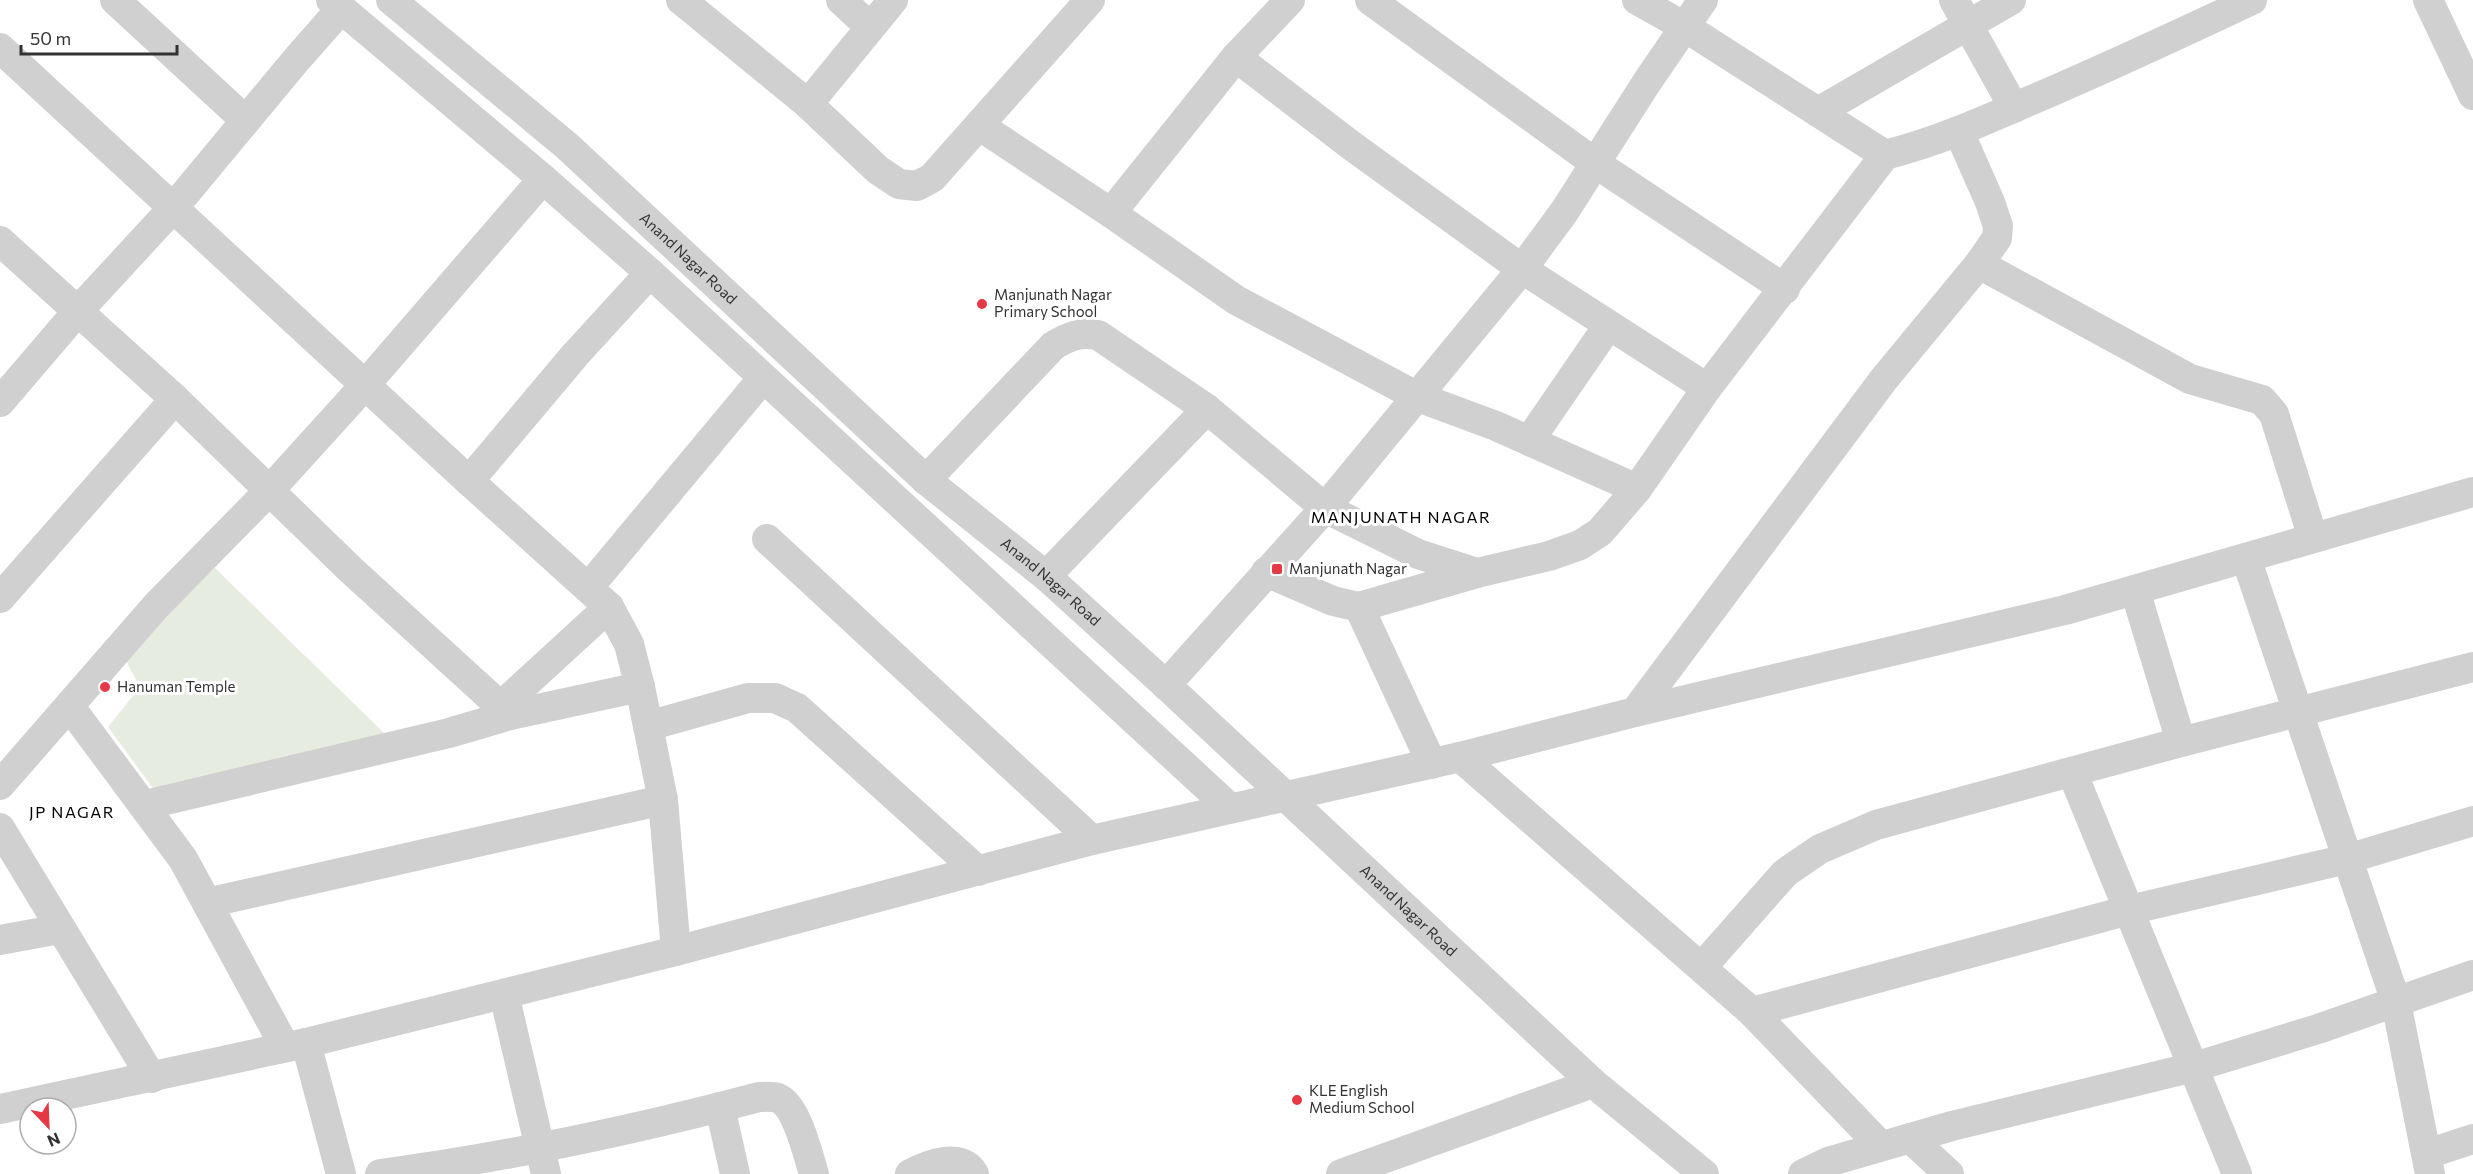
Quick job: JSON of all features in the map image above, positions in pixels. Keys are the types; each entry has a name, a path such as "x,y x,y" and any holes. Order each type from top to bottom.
{"street":[{"path":"115,0 245,120"},
{"name":"Anand Nagar Road","path":"391,0 567,146 926,480 1046,576 1593,1083 1704,1174"},
{"path":"681,0 808,104 878,170 899,184 917,186 932,178 1090,0"},
{"path":"840,0 870,27"},
{"path":"808,104 893,0"},
{"path":"1111,213 1236,57 1290,0"},
{"path":"1370,0 1595,163 1785,289"},
{"path":"1637,0 1685,27 1885,154"},
{"path":"1166,685 1325,508 1522,269 1564,212 1647,82 1703,0"},
{"path":"1818,112 1960,12 2011,0"},
{"path":"1266,572 1333,602 1359,608 1477,573 1549,556 1581,544 1600,532 1637,489 1707,388 1785,289 1885,154 1926,145 1959,132 2091,75 2252,0"},
{"path":"2428,0 2473,95"},
{"path":"0,402 174,207 336,5 543,179 650,273 1027,618 1230,808"},
{"path":"1960,12 2014,108"},
{"path":"0,48 598,598 628,644 640,687 663,800 676,951"},
{"path":"1236,57 1352,146 1522,269 1707,388"},
{"path":"980,126 1236,300 1418,397 1530,441 1637,489"},
{"path":"1635,712 1884,379 1979,264 1997,238 1998,226 1990,202 1959,132"},
{"path":"0,785 156,606 268,492 365,385 543,179"},
{"path":"0,241 175,399 268,492 506,710"},
{"path":"1979,264 2190,379 2254,397 2269,406 2274,414 2313,538"},
{"path":"469,481 575,355 650,273"},
{"path":"1530,441 1608,326"},
{"path":"926,480 1053,346 1067,337 1083,332 1098,335 1208,409 1325,508 1418,554 1477,573"},
{"path":"506,710 598,598 763,378"},
{"path":"0,598 175,399"},
{"path":"1046,576 1208,409"},
{"path":"0,1109 152,1078 295,1045 676,951 1092,840 1446,761 1635,712 2065,610 2473,493"},
{"path":"767,539 1092,840"},
{"path":"2247,558 2396,1002 2429,1164 2473,1139"},
{"path":"2135,590 2181,742"},
{"path":"1359,608 1446,761 1702,967 1752,1012 1881,1146"},
{"path":"1702,967 1785,873 1820,849 1876,825 2181,742 2473,667"},
{"path":"145,805 449,733 506,710 640,687"},
{"path":"648,726 748,698 776,698 797,708 978,871"},
{"path":"70,707 183,859 207,903 295,1045 341,1174"},
{"path":"2072,772 2237,1174"},
{"path":"207,903 663,800"},
{"path":"1752,1012 2129,910 2347,859 2473,821"},
{"path":"0,828 152,1078"},
{"path":"0,940 60,929"},
{"path":"1803,1174 1828,1162 1910,1138 2194,1067 2473,975"},
{"path":"504,994 544,1161"},
{"path":"1341,1174 1593,1083"},
{"path":"380,1174 544,1161 627,1131 759,1097 777,1098 788,1106 797,1124 814,1174"},
{"path":"720,1107 735,1174"},
{"path":"1910,1138 1949,1174"},
{"path":"910,1174 938,1162 957,1162 974,1174"}],"shaded area":[{"path":"215,568 385,734 155,791 108,727 140,687 121,652"}],"place":[{"name":"Manjunath Nagar Primary School","path":"982,304"},
{"name":"Manjunath Nagar","path":"1277,569"},
{"name":"Hanuman Temple","path":"105,687"},
{"name":"KLE English Medium School","path":"1297,1100"}],"district":[{"name":"MANJUNATH NAGAR","path":"1401,517"},
{"name":"JP NAGAR","path":"72,812"}]}
